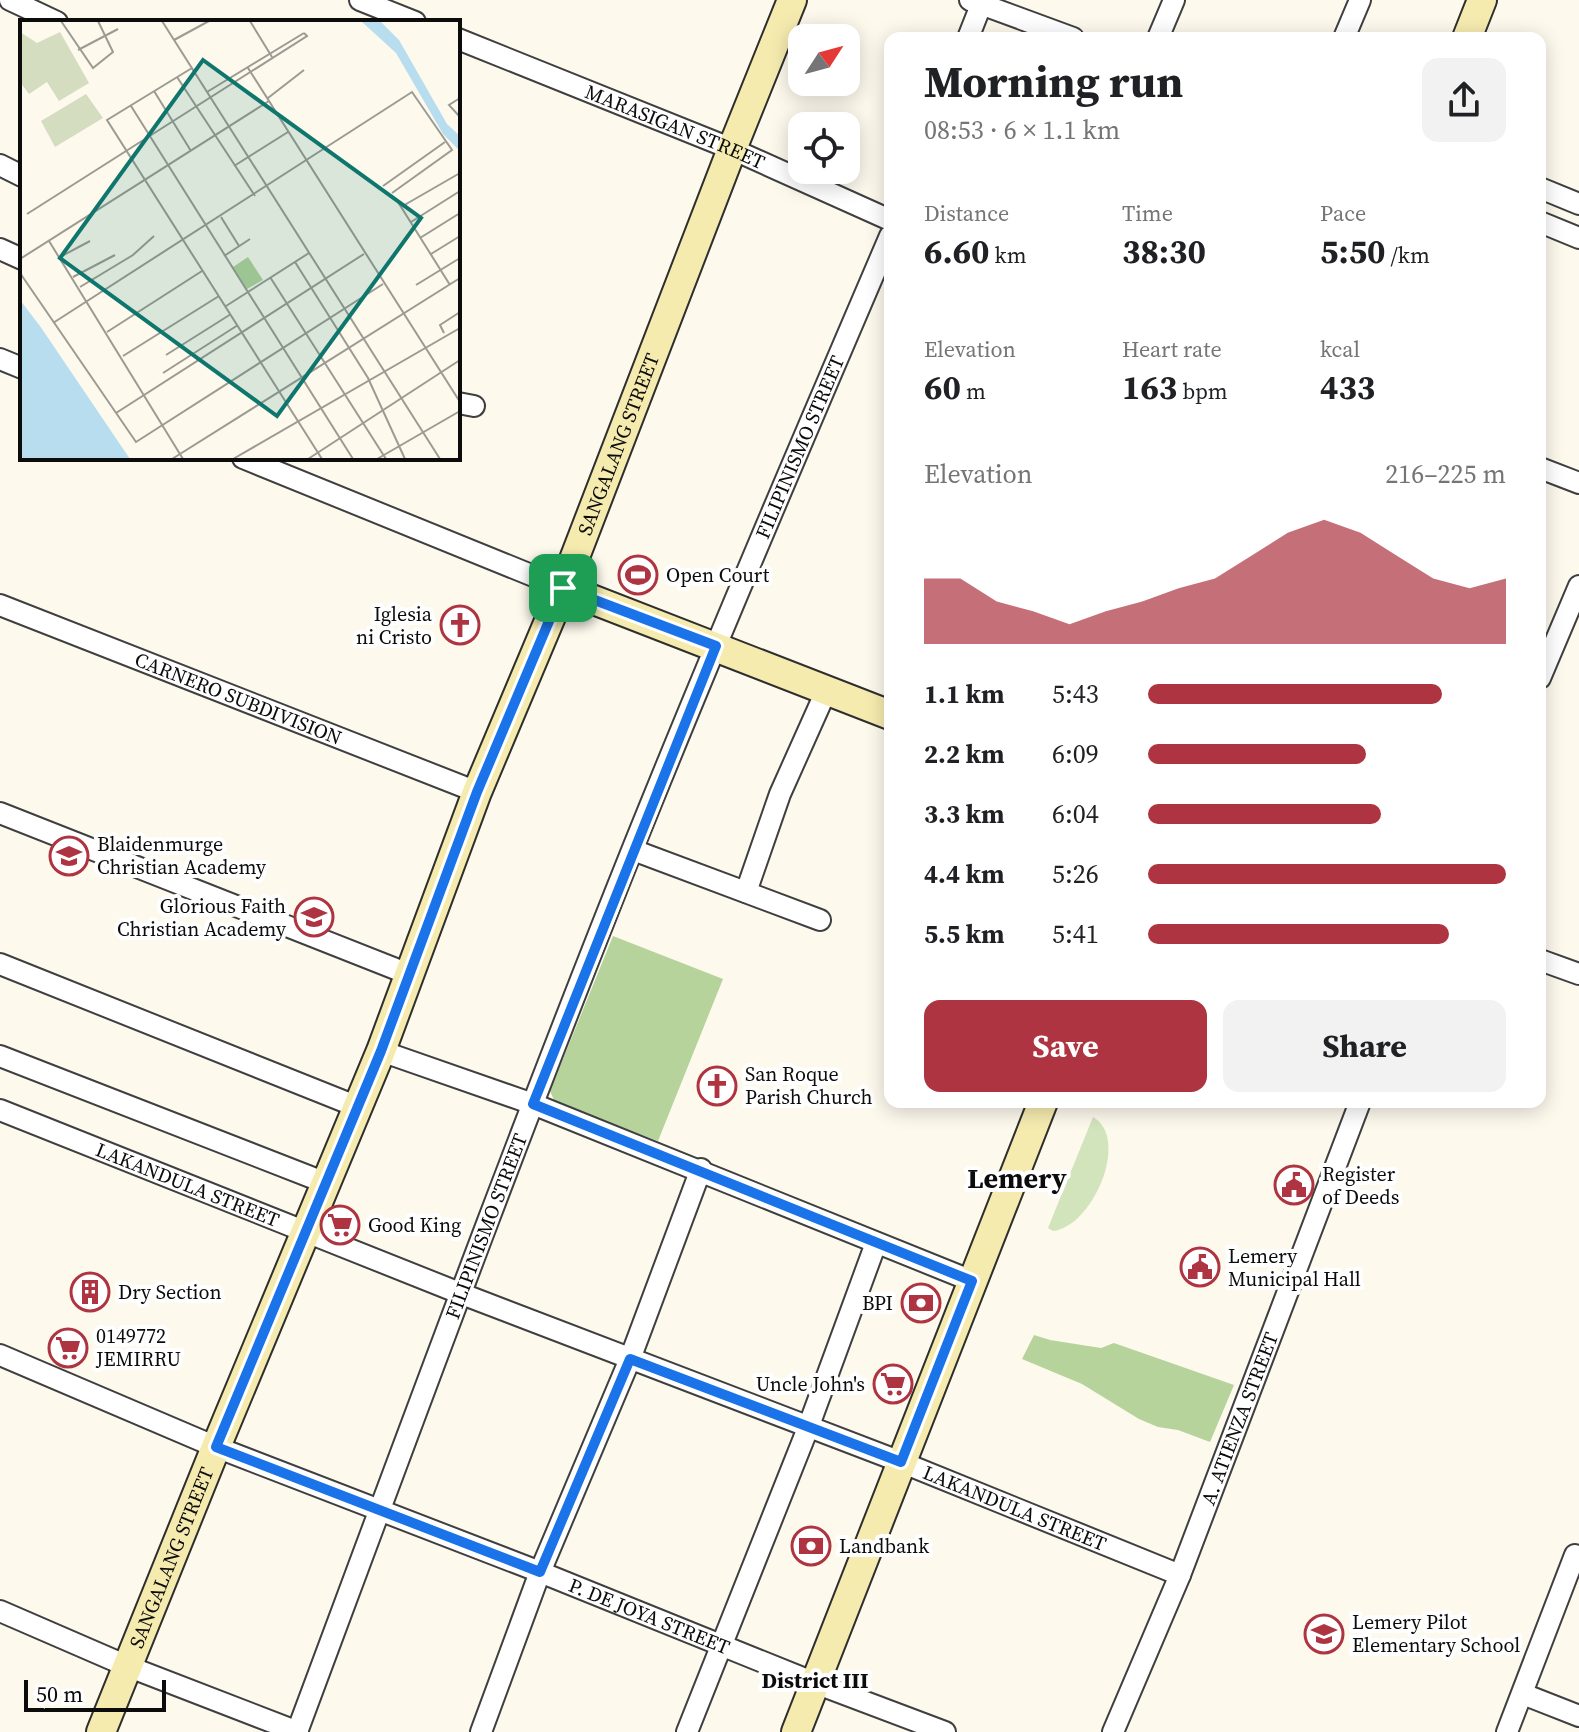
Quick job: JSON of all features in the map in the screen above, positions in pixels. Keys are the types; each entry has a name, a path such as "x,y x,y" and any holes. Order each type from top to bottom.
{"street":[{"path":"0,10 4,0"},
{"path":"10,0 53,20"},
{"path":"360,0 410,20"},
{"name":"SANGALANG STREET","path":"101,1732 381,1051 477,792 563,588 792,0"},
{"path":"1161,32 1174,0"},
{"path":"1347,32 1360,0"},
{"path":"1469,32 1482,0"},
{"path":"970,32 978,1 1058,32"},
{"name":"MARASIGAN STREET","path":"460,40 732,149 884,217"},
{"path":"0,165 20,175"},
{"path":"1546,190 1579,204"},
{"path":"1546,224 1579,238"},
{"path":"0,249 20,258"},
{"name":"FILIPINISMO STREET","path":"297,1732 533,1104 633,850 884,250"},
{"path":"0,359 20,367"},
{"path":"253,460 283,466 563,588 884,713"},
{"path":"1546,470 1579,483"},
{"path":"1546,664 1579,586"},
{"name":"CARNERO SUBDIVISION","path":"0,605 477,792"},
{"path":"746,892 780,794 827,689"},
{"path":"0,813 411,975"},
{"path":"633,850 820,920"},
{"path":"1546,962 1579,974"},
{"path":"0,964 358,1107"},
{"path":"381,1051 533,1104 701,1169 972,1281"},
{"path":"0,1056 326,1183"},
{"path":"796,1732 1041,1108"},
{"name":"A. ATIENZA STREET","path":"1113,1732 1180,1575 1358,1108"},
{"name":"LAKANDULA STREET","path":"0,1110 462,1294 901,1462 1180,1575"},
{"path":"481,1732 540,1572 630,1359 701,1169"},
{"path":"687,1732 808,1428 876,1243"},
{"name":"P. DE JOYA STREET","path":"0,1355 216,1447 945,1732"},
{"path":"1507,1732 1570,1595 1575,1555"},
{"path":"0,1611 127,1666 297,1732"},
{"path":"1523,1694 1579,1716"}],"green space":[{"path":"613,936 723,979 658,1141 561,1105 554,1100 550,1091"},
{"path":"1093,1117 1104,1128 1108,1144 1102,1181 1081,1215 1067,1226 1053,1231 1048,1228"},
{"path":"1034,1335 1101,1348 1114,1343 1234,1385 1210,1442 1139,1419 1082,1384 1022,1359"}],"place":[{"name":"Open Court","path":"638,575"},
{"name":"Iglesia ni Cristo","path":"460,625"},
{"name":"Blaidenmurge Christian Academy","path":"69,856"},
{"name":"Glorious Faith Christian Academy","path":"314,917"},
{"name":"San Roque Parish Church","path":"717,1086"},
{"name":"Register of Deeds","path":"1294,1185"},
{"name":"Good King","path":"340,1225"},
{"name":"Lemery Municipal Hall","path":"1200,1267"},
{"name":"Dry Section","path":"90,1292"},
{"name":"BPI","path":"921,1303"},
{"name":"0149772 JEMIRRU","path":"68,1348"},
{"name":"Uncle John's","path":"893,1384"},
{"name":"Landbank","path":"811,1546"},
{"name":"Lemery Pilot Elementary School","path":"1324,1634"}],"district":[{"name":"Lemery","path":"1017,1178"},
{"name":"District III","path":"815,1680"}],"route":[{"path":"563,588 716,646 533,1104 701,1169 972,1281 901,1462 630,1359 540,1572 216,1447 381,1051 477,792 563,588"}]}
